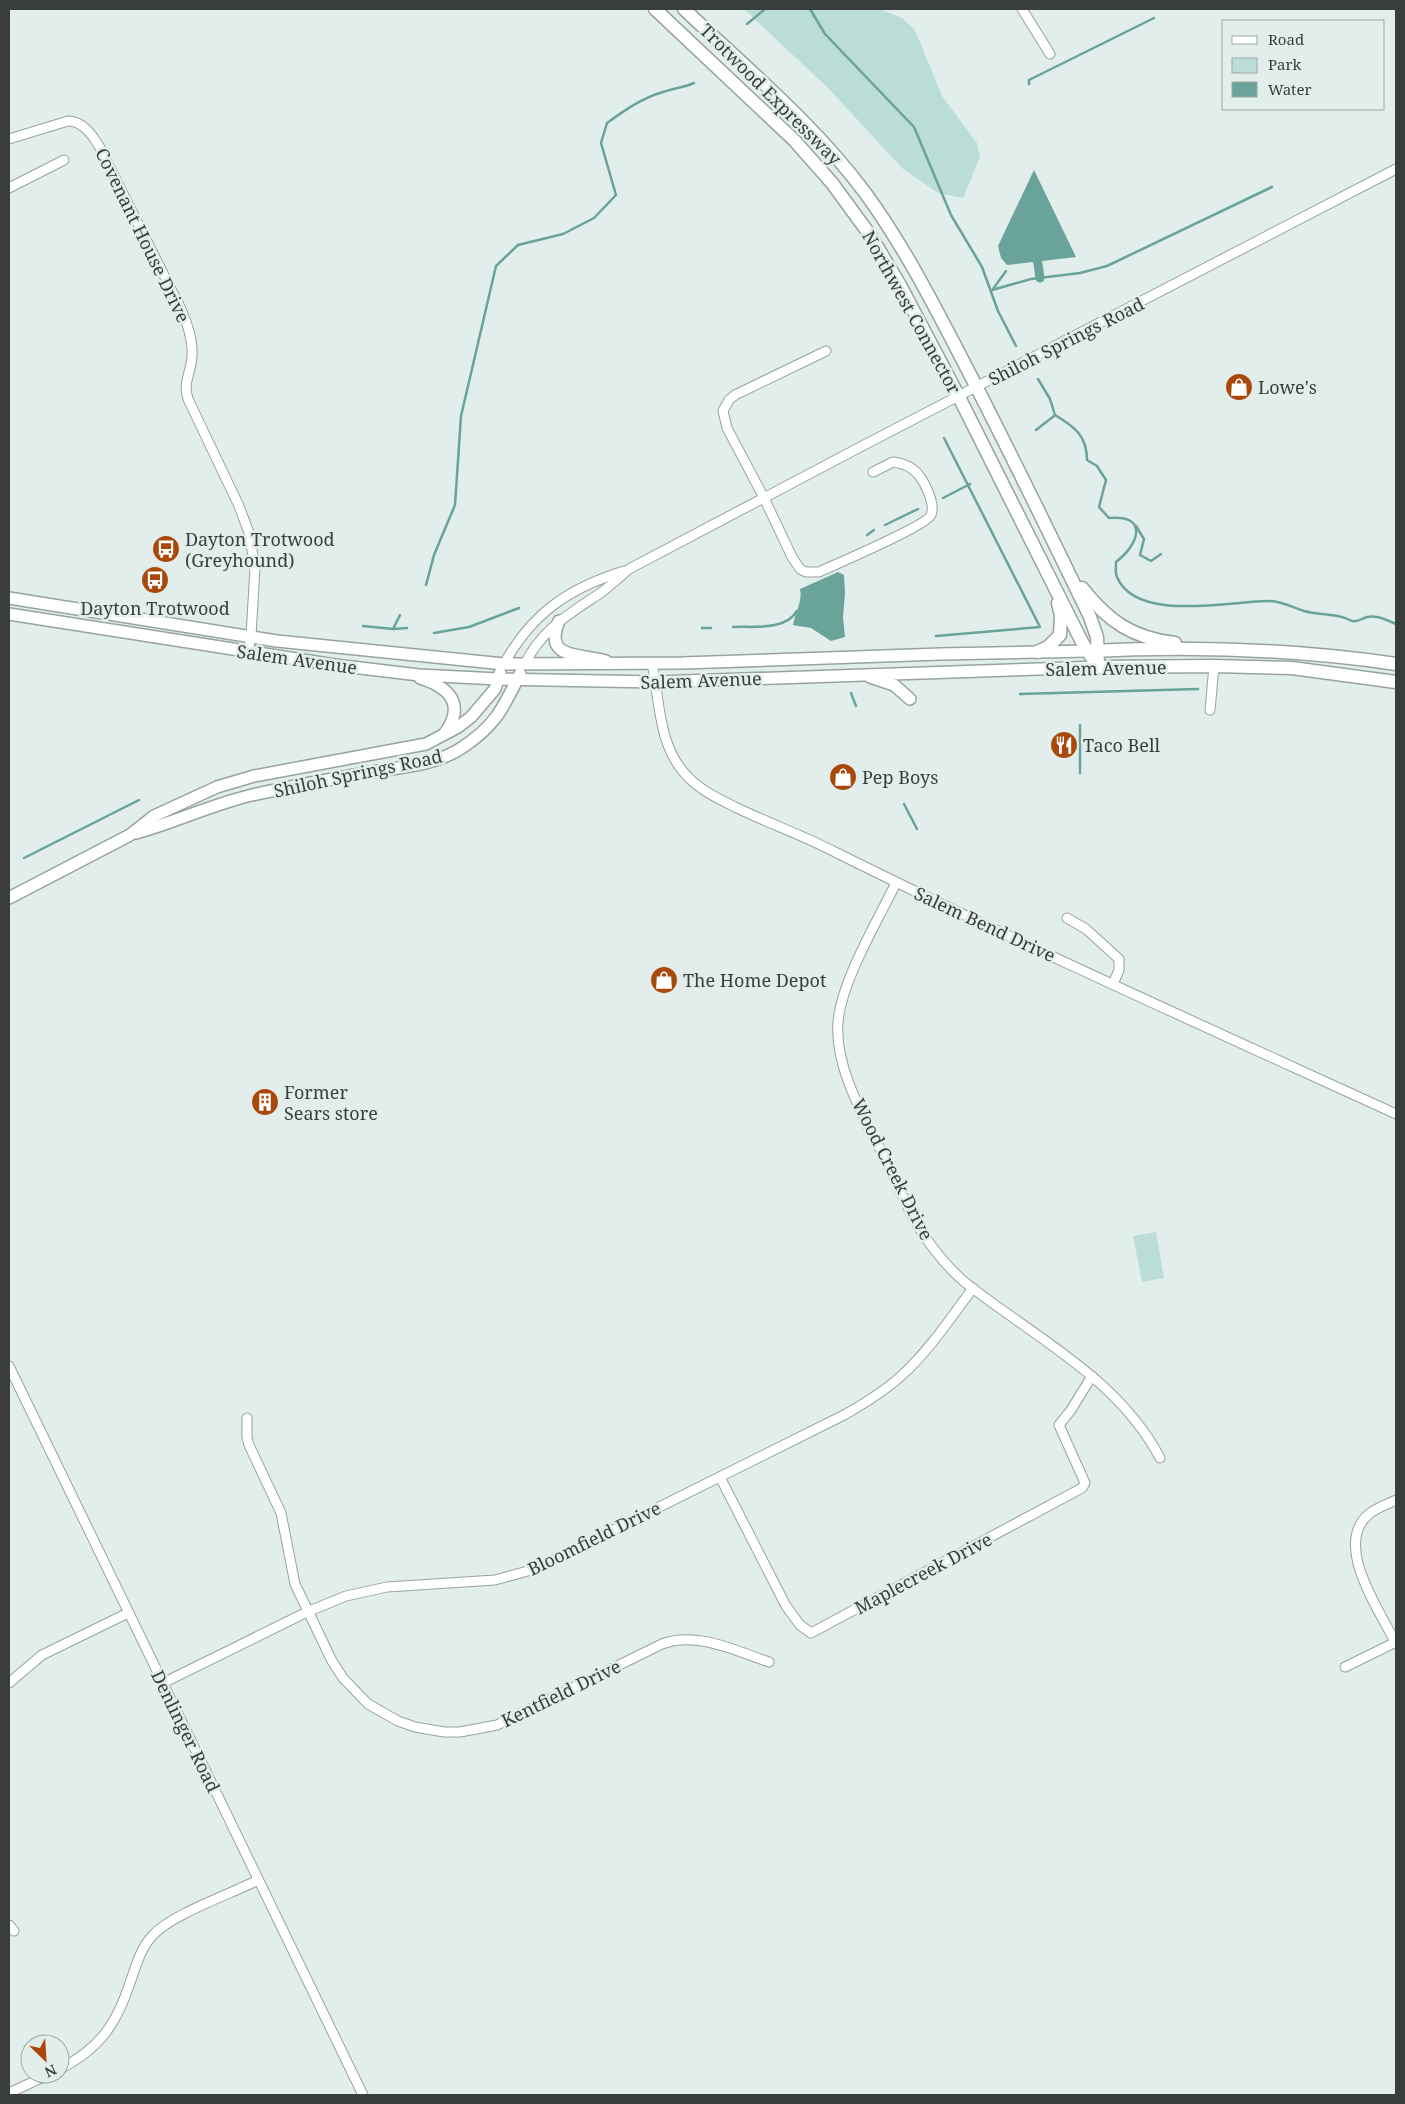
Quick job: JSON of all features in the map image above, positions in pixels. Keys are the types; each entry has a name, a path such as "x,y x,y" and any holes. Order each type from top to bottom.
{"highway":[{"name":"Northwest Connector","path":"655,9 787,133 832,183 870,235 900,284 1053,584 1093,651"},
{"name":"Trotwood Expressway","path":"684,9 809,126 852,177 887,224 917,274 977,387"},
{"name":"Northwest Connector","path":"977,387 1067,569"},
{"path":"1067,569 1107,616 1128,631 1144,638 1222,648"},
{"path":"1067,569 1090,617 1097,637 1093,651 1098,667"},
{"path":"1037,652 1048,647 1060,635 1061,616 1053,584"},
{"name":"Salem Avenue","path":"1093,651 1222,648 1279,650 1396,664"},
{"name":"Salem Avenue","path":"1098,667 1214,666 1292,668 1396,682"},
{"path":"1348,675 1396,675"}],"main road":[{"name":"Salem Avenue","path":"9,598 338,648 504,664 614,664 1093,651"},
{"path":"9,602 30,602"},
{"name":"Salem Avenue","path":"9,614 334,665 399,672 517,680 656,682 1098,667"},
{"path":"559,620 554,633 559,650 568,654 589,656 614,664"},
{"path":"248,652 273,649 295,653 338,648"},
{"name":"Shiloh Springs Road","path":"9,898 130,835 154,816 217,787 254,776 426,744 471,717 495,689 504,664"},
{"name":"Shiloh Springs Road","path":"130,835 163,826 250,795 398,768 446,756 462,748 489,727 500,714 525,664"},
{"path":"399,672 428,681 443,688 450,695 454,704 454,718 442,736"},
{"path":"864,674 894,685 910,699"}],"street":[{"path":"1022,9 1050,54"},
{"name":"Covenant House Drive","path":"9,138 68,121 73,121 86,129 100,146 182,309 188,325 191,343 191,368 186,380 188,399 239,506 249,533 255,567 251,636 248,652"},
{"path":"9,188 64,160"},
{"name":"Shiloh Springs Road","path":"525,664 532,650 559,620 602,592 629,570 1396,169"},
{"path":"826,351 735,395 725,405 723,415 727,428 797,566 810,573 819,572 911,529 931,514 932,502 928,491 922,478 912,468 893,462 873,472"},
{"name":"Shiloh Springs Road","path":"504,664 528,628 541,614 560,599 596,580 629,570"},
{"name":"Salem Bend Drive","path":"652,663 661,722 668,746 680,768 689,778 720,800 1396,1114"},
{"path":"1210,710 1214,666"},
{"name":"Wood Creek Drive","path":"896,883 843,997 838,1023 840,1052 845,1072 858,1102 915,1221 942,1259 973,1288 1092,1376 1142,1426 1160,1458"},
{"path":"1067,918 1086,929 1119,959 1119,970 1113,984"},
{"name":"Bloomfield Drive","path":"163,1683 338,1598 372,1589 469,1583 512,1576 535,1569 566,1554 846,1414 886,1389 906,1372 931,1344 973,1288"},
{"name":"Denlinger Road","path":"9,1366 363,2095"},
{"name":"Maplecreek Drive","path":"720,1477 786,1606 800,1625 811,1633 1082,1488 1085,1483 1059,1425 1071,1410 1092,1376"},
{"name":"Kentfield Drive","path":"247,1418 246,1436 281,1513 291,1573 307,1612 332,1661 344,1678 368,1704 398,1721 415,1727 444,1732 486,1728 511,1720 669,1641 700,1640 769,1662"},
{"path":"1344,1667 1396,1643 1359,1570 1356,1542 1359,1526 1369,1514 1396,1500"},
{"path":"9,1683 42,1655 128,1613"},
{"path":"70,2064 86,2054 109,2029 122,2006 144,1945 154,1934 169,1922 258,1880"},
{"path":"9,2093 28,2084"}],"green space":[{"path":"744,9 879,9 902,18 915,30 942,96 977,143 980,157 963,198 938,193 902,168 828,88"},
{"path":"1156,1232 1164,1278 1142,1282 1133,1236"}],"water":[{"path":"1034,170 1076,257 1007,265 1001,258 998,246"},
{"path":"838,572 844,575 843,617 845,637 831,641 811,628 793,625 800,602 800,589"}],"waterway":[{"path":"747,24 765,9"},
{"path":"810,9 825,34 914,127 951,215 982,267 998,311 1016,346"},
{"path":"1029,84 1029,80 1154,18"},
{"path":"426,585 434,555 455,505 461,416 496,266 518,245 563,234 594,218 616,195 601,143 607,123 641,101 694,83"},
{"path":"992,290 1031,279 1080,273 1107,266 1272,187"},
{"path":"1037,257 1040,278"},
{"path":"993,289 1006,271"},
{"path":"1038,379 1050,399 1055,415 1074,428 1082,438 1087,460 1097,466 1106,480 1099,507 1109,518 1122,518 1130,521 1135,526 1136,532 1130,548 1116,562 1117,577 1127,591 1143,600 1163,605 1209,606 1273,601 1304,611 1338,616 1352,621 1375,617 1396,624"},
{"path":"1036,430 1054,416"},
{"path":"936,636 1040,627 944,438"},
{"path":"943,498 970,484"},
{"path":"885,525 918,509"},
{"path":"1136,526 1144,539 1140,555 1151,561 1161,554"},
{"path":"867,535 874,530"},
{"path":"434,633 469,627 519,608"},
{"path":"733,627 777,625 785,622 797,611"},
{"path":"393,629 400,615"},
{"path":"363,626 393,629 407,628"},
{"path":"702,628 711,628"},
{"path":"1020,694 1198,689"},
{"path":"851,693 856,706"},
{"path":"1080,725 1080,773"},
{"path":"24,858 139,800"},
{"path":"904,804 917,829"}],"place":[{"name":"Lowe's","path":"1239,387"},
{"name":"Dayton Trotwood (Greyhound)","path":"166,549"},
{"name":"Dayton Trotwood","path":"155,580"},
{"name":"Taco Bell","path":"1064,745"},
{"name":"Pep Boys","path":"843,777"},
{"name":"The Home Depot","path":"664,980"},
{"name":"Former Sears store","path":"265,1102"}]}
